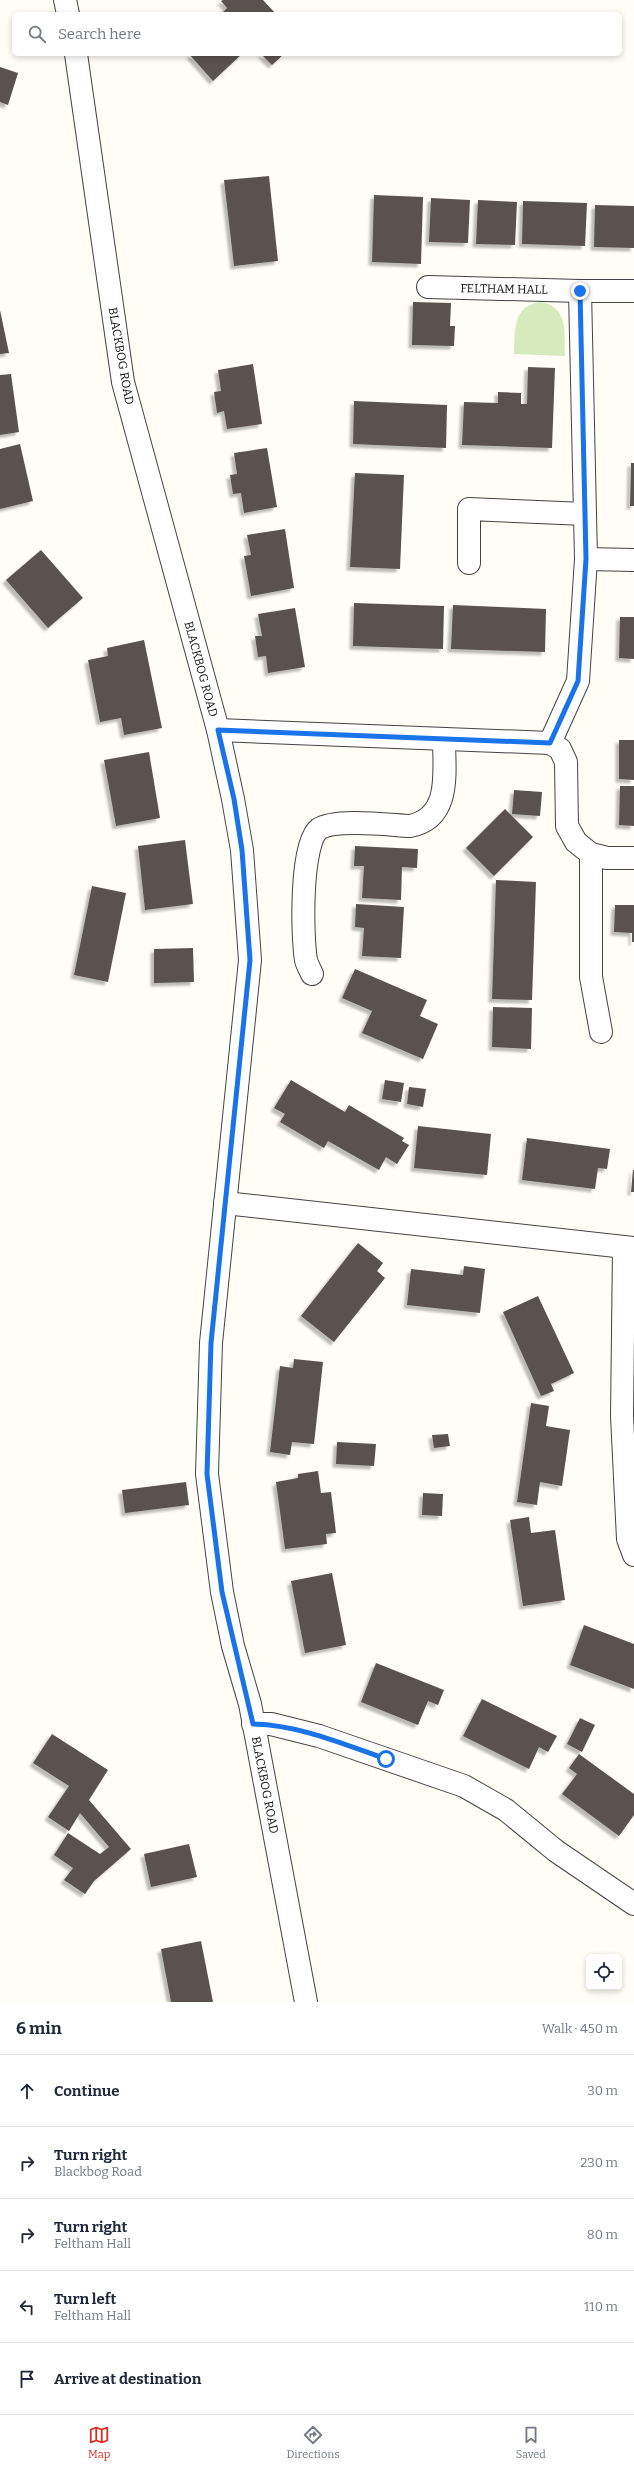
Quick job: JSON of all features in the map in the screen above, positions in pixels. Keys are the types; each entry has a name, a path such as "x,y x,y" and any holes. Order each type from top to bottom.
{"street":[{"path":"65,0 68,12"},
{"name":"BLACKBOG ROAD","path":"76,56 124,382 218,730 234,799 242,850 250,960 211,1343 207,1474 222,1592 253,1724 306,2002"},
{"name":"FELTHAM HALL","path":"428,287 634,291"},
{"path":"550,743 578,681 586,559 580,291"},
{"path":"469,563 469,509 585,514"},
{"path":"586,559 634,560"},
{"path":"218,730 550,743 560,749 566,762 567,826 576,842 591,854 607,858 634,858"},
{"path":"312,974 306,962 303,936 306,856 312,838 319,829 334,824 410,826 422,824 438,807 443,794 444,739"},
{"path":"591,854 591,977 601,1032"},
{"path":"225,1203 629,1248 622,1416 628,1540 634,1555"},
{"path":"253,1724 271,1724 319,1736 464,1786 506,1810 556,1852 634,1904"}],"green space":[{"path":"541,302 550,305 561,315 564,331 565,356 514,354 515,329 520,314 525,308 532,304"}],"building":[{"path":"263,0 274,12 223,12 227,8 221,1"},
{"path":"191,56 240,56 213,81"},
{"path":"263,56 282,56 272,65"},
{"path":"0,67 18,73 8,105 0,102"},
{"path":"269,176 278,261 234,266 224,180"},
{"path":"374,195 423,197 421,264 372,262"},
{"path":"431,198 470,200 468,243 429,242"},
{"path":"478,200 517,202 515,245 476,244"},
{"path":"523,201 587,203 585,246 522,244"},
{"path":"595,205 634,206 634,248 594,247"},
{"path":"413,302 451,303 450,326 455,326 454,346 412,345"},
{"path":"0,310 9,353 0,354"},
{"path":"253,364 262,424 227,429 224,411 217,413 214,392 221,391 218,370"},
{"path":"528,367 555,368 552,448 462,445 464,402 498,403 498,392 521,393 521,404 527,404"},
{"path":"11,374 19,432 0,435 0,375"},
{"path":"354,401 447,405 446,448 353,444"},
{"path":"20,444 33,501 0,509 0,449"},
{"path":"267,448 277,507 244,513 241,493 233,494 230,475 237,474 234,453"},
{"path":"631,463 634,463 634,506 630,506"},
{"path":"355,473 404,475 400,569 350,567"},
{"path":"285,529 294,588 251,596 244,556 251,555 247,535"},
{"path":"41,550 83,598 48,628 6,580"},
{"path":"354,603 444,606 443,649 353,646"},
{"path":"453,605 546,609 545,652 451,649"},
{"path":"295,608 305,667 268,673 266,656 258,657 255,636 262,636 258,614"},
{"path":"620,617 634,617 634,659 619,658"},
{"path":"144,640 162,728 124,735 121,718 100,722 88,660 108,656 107,648"},
{"path":"619,740 634,740 634,780 619,779"},
{"path":"149,752 160,818 116,826 104,760"},
{"path":"620,786 634,786 634,826 619,825"},
{"path":"514,790 542,792 540,816 512,814"},
{"path":"505,809 533,837 494,876 466,848"},
{"path":"185,840 193,904 145,910 138,846"},
{"path":"355,846 418,849 417,868 402,867 401,900 362,898 364,866 354,866"},
{"path":"496,880 536,882 532,1000 492,999"},
{"path":"92,886 126,893 108,982 74,975"},
{"path":"356,904 404,907 401,958 362,956 364,928 355,927"},
{"path":"615,905 634,905 634,942 632,942 632,933 614,932"},
{"path":"193,948 194,982 154,983 154,949"},
{"path":"355,969 427,1000 420,1016 438,1024 423,1059 362,1033 372,1011 342,998"},
{"path":"493,1007 532,1008 531,1049 492,1047"},
{"path":"291,1080 345,1112 349,1105 404,1138 402,1141 409,1145 397,1164 386,1157 379,1170 328,1141 324,1148 280,1122 285,1114 274,1108"},
{"path":"385,1080 404,1083 401,1102 382,1099"},
{"path":"409,1087 426,1089 423,1107 407,1104"},
{"path":"418,1126 491,1134 487,1175 414,1168"},
{"path":"527,1138 610,1149 607,1169 598,1168 595,1189 522,1180"},
{"path":"633,1170 634,1192 631,1192"},
{"path":"358,1243 383,1263 377,1271 385,1278 334,1342 301,1316"},
{"path":"464,1266 485,1269 480,1313 407,1305 411,1269 463,1275"},
{"path":"538,1296 574,1373 551,1384 554,1391 541,1396 503,1312"},
{"path":"294,1359 323,1362 314,1444 292,1442 290,1455 270,1452 280,1366 293,1368"},
{"path":"531,1403 549,1406 546,1426 570,1430 562,1486 540,1482 537,1505 517,1502"},
{"path":"448,1434 450,1446 434,1448 432,1435"},
{"path":"337,1442 376,1444 374,1466 336,1464"},
{"path":"318,1471 321,1493 331,1492 336,1533 326,1534 327,1544 285,1549 276,1482 298,1478 298,1474"},
{"path":"186,1482 189,1505 125,1513 122,1490"},
{"path":"423,1493 443,1494 442,1516 422,1515"},
{"path":"529,1517 531,1533 555,1530 565,1600 523,1606 510,1520"},
{"path":"332,1573 346,1645 305,1653 291,1581"},
{"path":"584,1625 634,1644 634,1689 570,1665"},
{"path":"376,1663 444,1690 438,1705 428,1701 418,1725 361,1702"},
{"path":"482,1699 557,1736 548,1752 539,1747 529,1769 463,1736"},
{"path":"580,1718 595,1725 582,1752 567,1744"},
{"path":"52,1734 108,1770 89,1800 131,1849 94,1881 85,1894 64,1880 73,1868 54,1855 68,1833 100,1854 109,1847 80,1813 69,1831 48,1817 69,1786 33,1763"},
{"path":"579,1754 634,1794 634,1815 619,1836 562,1794 577,1774 569,1768"},
{"path":"189,1844 197,1877 151,1887 144,1854"},
{"path":"201,1941 213,2002 171,2002 161,1949"}],"route":[{"path":"386,1759 319,1736 271,1724 253,1724 250,1704 233,1646 222,1592 207,1474 211,1343 250,960 242,850 234,799 218,730 550,743 578,681 586,559 580,291"}]}
